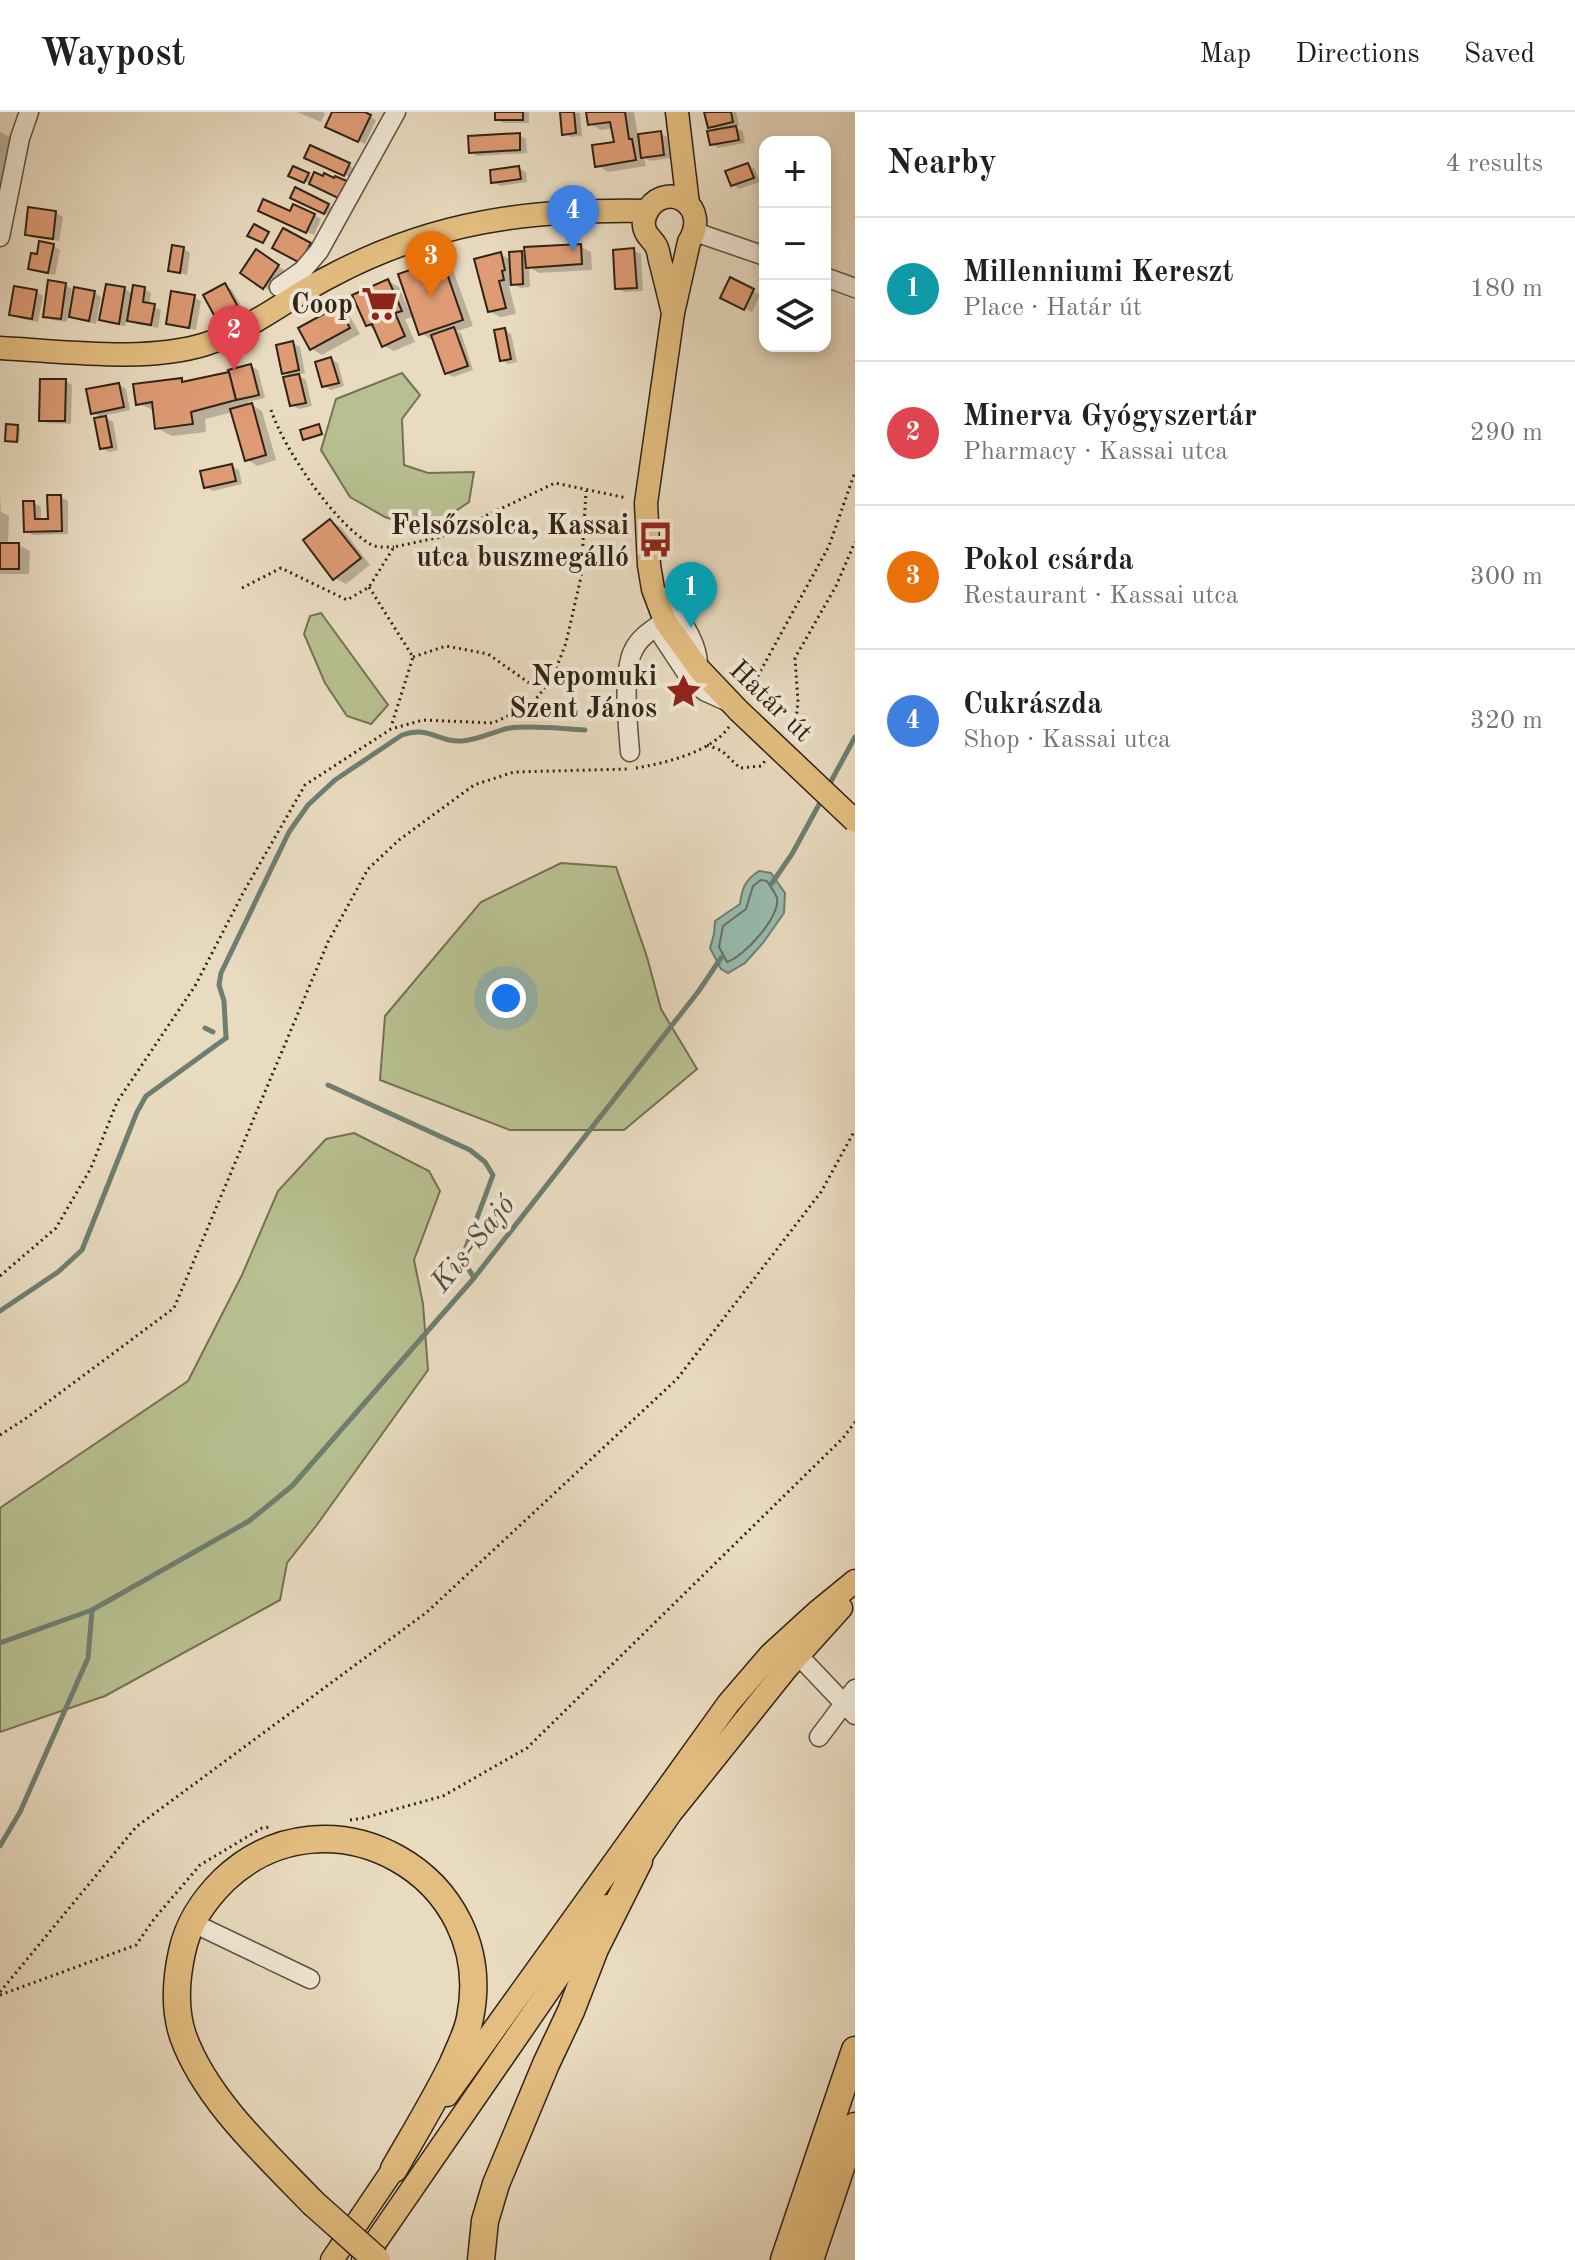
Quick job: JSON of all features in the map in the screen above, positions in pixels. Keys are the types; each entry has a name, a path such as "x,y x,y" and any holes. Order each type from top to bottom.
{"highway":[{"path":"377,2260 313,2203 256,2143 197,2066 183,2035 176,1984 191,1922 206,1898 247,1861 261,1853 305,1840 334,1840 384,1852 410,1865 439,1892 456,1915 475,1976 470,2019 466,2035 439,2092 394,2169"},
{"path":"481,2260 485,2221 496,2184 595,1949 639,1861"},
{"path":"784,2260 855,2050"},
{"path":"810,2260 855,2126"},
{"path":"776,2260 798,2220"}],"main road":[{"path":"598,210 652,242 673,249 682,247 692,237 697,223 688,204 677,112"},
{"path":"673,313 652,242 644,229 644,220 681,159"},
{"path":"0,348 131,354 178,350 206,344 233,333 369,257 444,230 478,221 526,215 655,204 672,197 688,204"},
{"name":"Határ út","path":"692,237 673,313 646,503 649,565 660,624 699,669 855,821"},
{"path":"332,2260 581,1905 728,1704 771,1654 855,1581"},
{"path":"363,2260 670,1814 798,1655 839,1609 855,1597"},
{"path":"798,1655 831,1624 855,1609"}],"street":[{"path":"0,237 20,138 29,112"},
{"path":"279,287 303,270 319,251 396,112"},
{"path":"692,237 759,254"},
{"path":"831,279 855,288"},
{"path":"653,589 672,607 695,644 699,669"},
{"path":"630,752 627,708 629,664 633,650 641,639 660,624 693,683 706,692 738,704"},
{"path":"798,1655 851,1702 819,1737"},
{"path":"191,1922 310,1979"}],"path":[{"path":"271,410 277,428 318,492 348,526 372,546 394,547 441,537 555,483 646,503"},
{"path":"0,1435 174,1308 328,942 368,869 399,840 474,785 514,772 618,771 664,763 722,736 829,546 855,472"},
{"path":"0,1276 56,1228 91,1168 117,1102 195,986 243,893 305,785 391,729 423,720 493,723 531,705 552,679 566,643 581,577 586,491"},
{"path":"787,738 795,729 797,715 795,658 836,586 855,542"},
{"path":"242,588 281,568 347,600 369,587 394,547"},
{"path":"369,587 413,657 391,729"},
{"path":"413,657 446,646 488,654 532,685 552,679"},
{"path":"707,745 722,751 740,768 761,766 769,756"},
{"path":"0,1994 136,1827 427,1612 677,1379 821,1192 855,1130"},
{"path":"349,1820 443,1796 527,1748 843,1438 855,1422"},
{"path":"0,1994 136,1945 200,1865 262,1828 276,1827"}],"green space":[{"path":"402,373 420,395 402,419 404,465 428,473 474,472 469,502 428,530 385,517 350,497 321,450 336,399"},
{"path":"321,613 388,705 371,724 347,716 325,683 304,634 310,616"},
{"path":"561,863 616,867 661,1009 697,1069 624,1130 510,1130 380,1080 385,1016 481,902"},
{"path":"354,1133 429,1171 440,1191 414,1260 423,1304 428,1370 287,1563 280,1600 105,1696 0,1732 0,1508 188,1381 242,1275 278,1191 326,1139"}],"water":[{"path":"759,871 771,873 785,893 784,913 745,963 728,973 721,969 710,948 715,921 740,904 745,885"}],"building":[{"path":"332,112 365,112 371,115 358,142 325,127"},
{"path":"495,112 523,112 523,120 495,120"},
{"path":"560,112 574,112 576,133 562,135"},
{"path":"586,112 625,112 636,160 595,167 592,145 614,142 610,122 588,125"},
{"path":"704,112 731,112 733,122 708,128"},
{"path":"736,126 739,140 710,145 707,131"},
{"path":"661,131 664,155 641,158 638,134"},
{"path":"520,133 520,150 469,153 468,136"},
{"path":"310,145 350,163 344,176 304,158"},
{"path":"748,163 754,178 731,186 725,171"},
{"path":"293,166 309,173 304,183 288,176"},
{"path":"519,166 521,179 491,183 490,170"},
{"path":"314,172 347,181 338,198 309,184"},
{"path":"295,187 329,204 324,214 290,198"},
{"path":"263,199 290,211 293,204 315,214 306,233 258,211"},
{"path":"28,207 56,211 53,239 25,235"},
{"path":"254,224 269,232 263,243 247,236"},
{"path":"283,228 311,243 300,263 272,248"},
{"path":"39,241 54,244 48,273 28,269 31,253 37,254"},
{"path":"581,244 582,264 526,268 524,247"},
{"path":"172,245 184,247 180,273 168,271"},
{"path":"634,248 637,288 615,289 613,250"},
{"path":"256,249 279,265 263,289 240,273"},
{"path":"522,251 523,284 511,285 509,252"},
{"path":"501,252 505,270 502,271 504,280 499,281 506,308 488,312 474,259"},
{"path":"442,259 463,320 419,335 398,274"},
{"path":"730,277 754,289 744,310 720,298"},
{"path":"388,279 402,311 395,313 405,336 382,347 372,324 366,326 352,295"},
{"path":"48,280 66,283 61,319 43,317"},
{"path":"225,283 237,305 215,317 203,295"},
{"path":"106,284 125,287 119,324 99,320"},
{"path":"133,285 145,287 143,302 155,304 151,325 127,321"},
{"path":"14,286 37,290 32,319 9,315"},
{"path":"74,287 95,291 89,321 69,317"},
{"path":"171,291 195,295 189,328 166,324"},
{"path":"338,306 350,328 310,350 298,328"},
{"path":"454,327 468,366 445,374 431,335"},
{"path":"505,328 511,359 500,361 494,330"},
{"path":"293,341 299,370 282,374 276,345"},
{"path":"331,357 339,383 322,387 315,362"},
{"path":"251,364 259,395 236,400 228,370"},
{"path":"229,372 236,400 191,412 193,424 155,429 152,402 136,405 133,384 182,378 182,382"},
{"path":"299,374 306,403 290,406 283,377"},
{"path":"40,379 66,379 65,421 39,421"},
{"path":"119,383 124,407 91,414 86,389"},
{"path":"252,403 266,455 245,461 230,409"},
{"path":"106,416 112,447 100,449 94,418"},
{"path":"6,424 18,425 17,442 5,441"},
{"path":"319,424 322,434 303,440 300,430"},
{"path":"232,464 236,481 204,488 200,471"},
{"path":"47,495 61,495 62,531 24,532 23,501 34,501 35,519 48,519"},
{"path":"330,519 361,558 333,580 303,540"},
{"path":"0,543 19,543 19,569 0,569"}],"waterway":[{"path":"226,1038 224,1001 219,985 221,973 289,832 308,805 335,780 402,735 412,732 462,741 510,728 585,730"},
{"name":"Kis-Sajó","path":"828,787 855,737"},
{"name":"Kis-Sajó","path":"772,883 822,799"},
{"name":"Kis-Sajó","path":"0,1643 92,1610 249,1521 292,1486 474,1278 698,992 721,958"},
{"path":"205,1028 213,1032"},
{"path":"0,1311 58,1272 82,1250 146,1096 226,1038"},
{"path":"328,1085 470,1150 485,1162 493,1175 462,1258 474,1278"},
{"path":"0,1846 20,1812 88,1658 92,1610"}],"place":[{"name":"Cukrászda","path":"573,251"},
{"name":"Pokol csárda","path":"431,297"},
{"name":"Coop","path":"379,303"},
{"name":"Minerva Gyógyszertár","path":"234,371"},
{"name":"Felsőzsolca, Kassai utca buszmegálló","path":"655,540"},
{"name":"Millenniumi Kereszt","path":"691,628"},
{"name":"Nepomuki Szent János","path":"683,691"}]}
